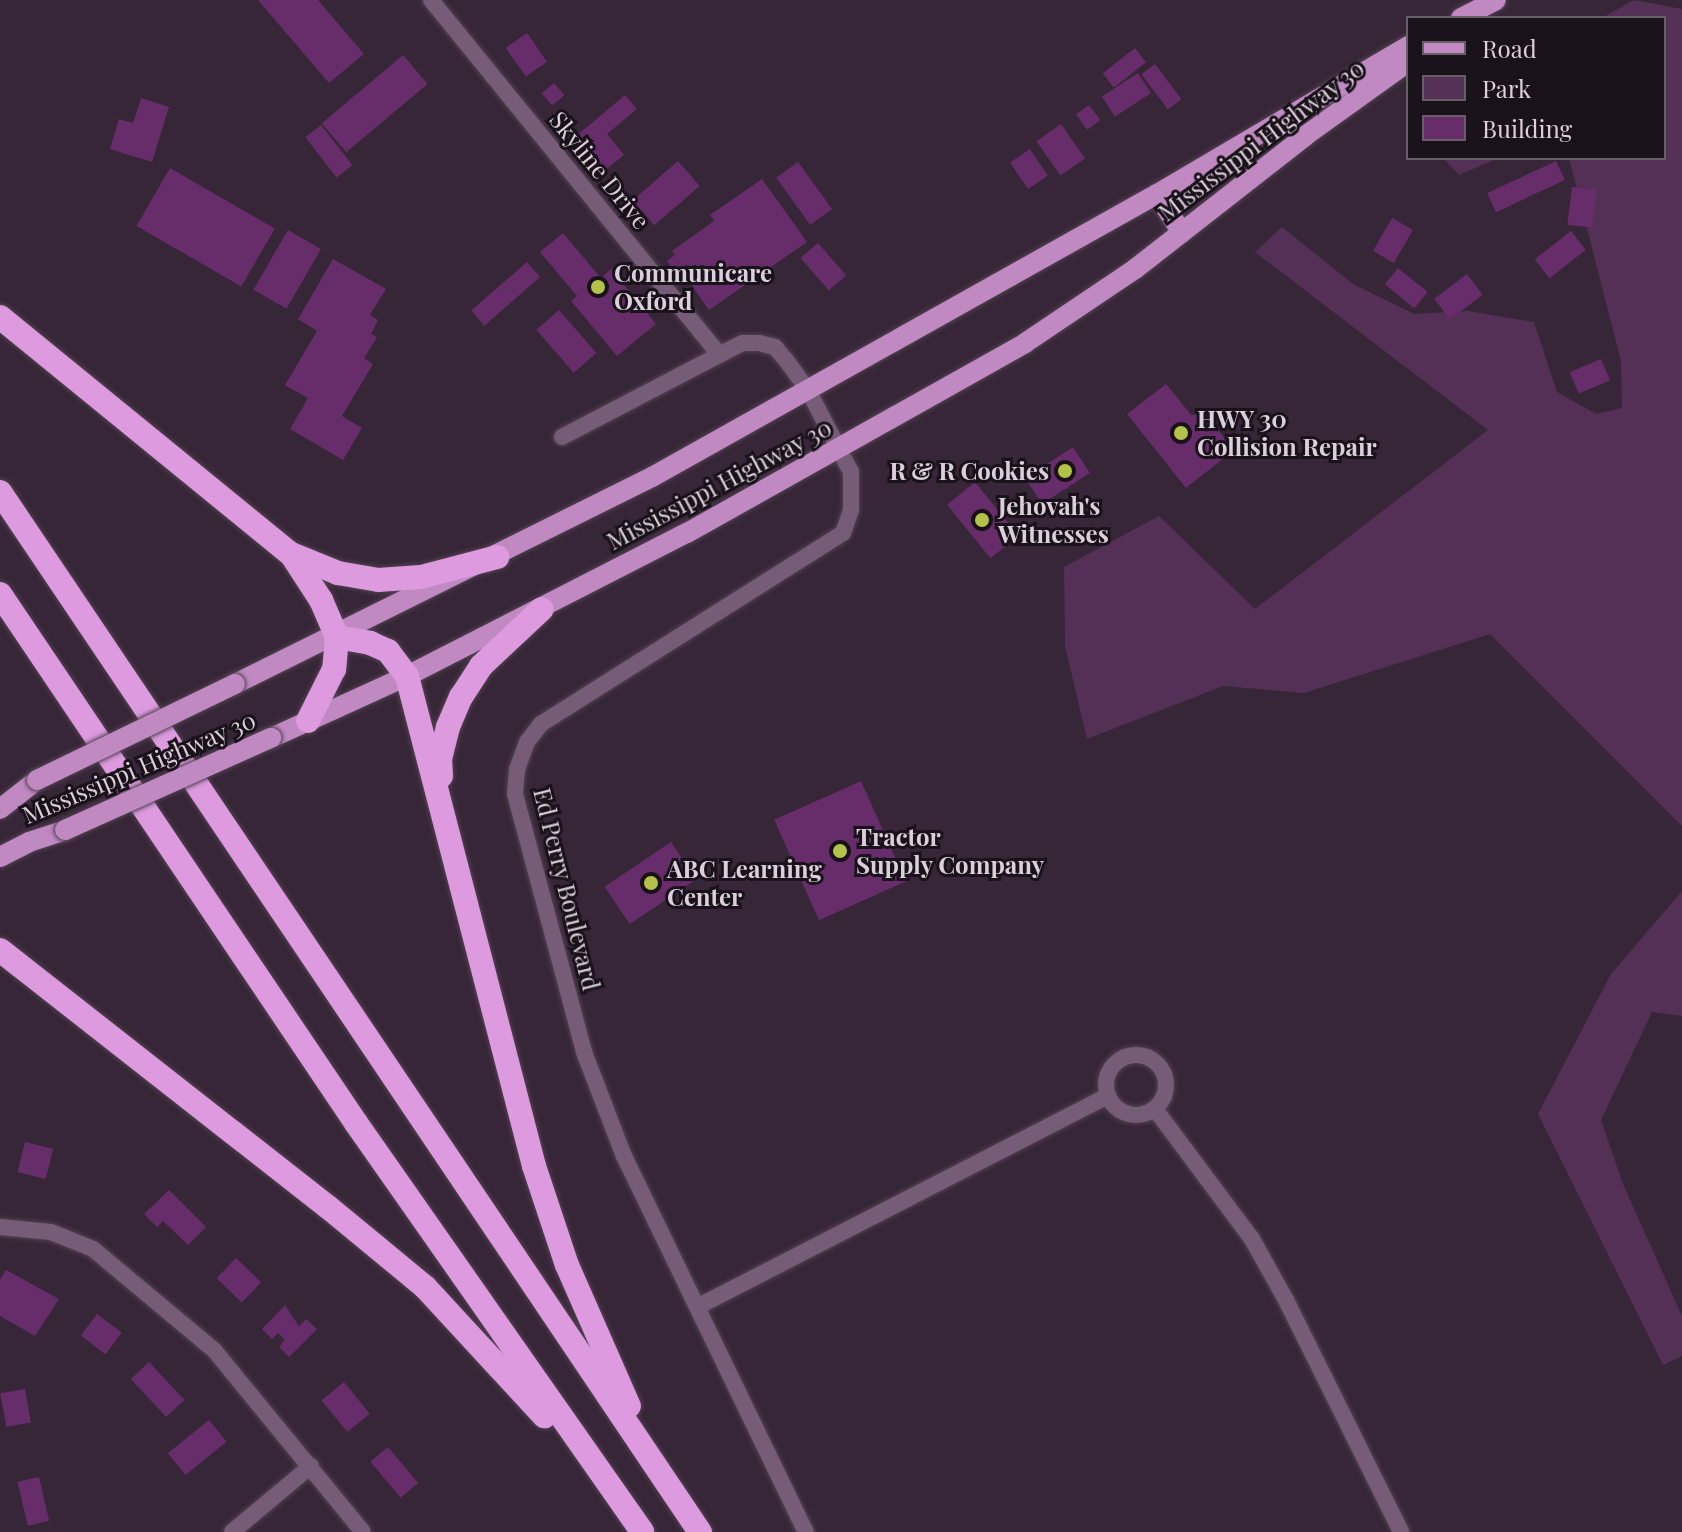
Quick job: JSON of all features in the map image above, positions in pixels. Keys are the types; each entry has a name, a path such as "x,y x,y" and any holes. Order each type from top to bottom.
{"highway":[{"path":"0,317 291,554 338,573 378,580 421,577 497,557"},
{"path":"0,492 700,1532"},
{"path":"291,554 321,600 337,637 334,669 308,721"},
{"path":"0,594 356,1123 641,1531"},
{"path":"441,799 440,759 448,727 461,697 481,666 542,609"},
{"path":"337,637 370,643 388,651 407,676 534,1166 567,1265 605,1357 668,1487"},
{"path":"1,953 328,1207 425,1287 506,1372 641,1531"}],"main road":[{"path":"1465,16 1499,0"},
{"path":"1477,16 1499,0"},
{"name":"Mississippi Highway 30","path":"0,809 37,780 497,557 809,392 1157,194 1406,47"},
{"name":"Mississippi Highway 30","path":"0,857 407,676 542,609 840,448 1025,343 1135,269 1305,136 1406,63"},
{"path":"1157,194 1182,233"}],"street":[{"name":"Skyline Drive","path":"431,0 719,355"},
{"path":"562,437 743,343 775,347 809,392"},
{"name":"Ed Perry Boulevard","path":"806,1532 624,1156 584,1052 515,794 517,770 527,742 541,724 843,533 851,510 851,472 809,392"},
{"path":"1141,1056 1159,1065 1164,1074 1165,1093 1155,1109 1147,1114 1128,1114 1112,1104 1106,1086 1113,1066 1120,1059 1141,1056"},
{"path":"697,1307 1108,1096"},
{"path":"1155,1109 1252,1239 1286,1300 1401,1532"},
{"path":"0,1227 51,1232 93,1249 214,1350 363,1532"},
{"path":"232,1532 311,1466"}],"green space":[{"path":"1634,0 1682,9 1682,826 1490,634 1304,693 1223,686 1087,739 1065,646 1064,567 1159,516 1255,609 1488,430 1255,252 1282,227 1353,284 1414,314 1468,311 1534,322 1557,392 1596,414 1622,408 1621,361 1570,160 1666,160 1666,16 1606,16"},
{"path":"1445,160 1494,160 1459,175"},
{"path":"1682,891 1682,1016 1652,1012 1601,1120 1623,1184 1682,1316 1682,1356 1663,1365 1538,1114 1611,974"}],"building":[{"path":"258,0 318,0 364,54 329,83"},
{"path":"527,33 547,62 526,77 506,48"},
{"path":"1135,48 1146,62 1114,87 1103,73"},
{"path":"403,55 427,84 346,152 322,123"},
{"path":"1155,64 1181,99 1168,109 1141,74"},
{"path":"1138,73 1151,93 1115,117 1102,96"},
{"path":"554,83 564,95 552,106 542,93"},
{"path":"625,95 637,109 607,134 624,155 603,172 574,138"},
{"path":"141,98 169,107 152,162 110,149 119,119 133,123"},
{"path":"1089,105 1100,120 1087,130 1076,114"},
{"path":"1061,124 1085,158 1061,176 1036,141"},
{"path":"321,125 352,165 337,178 305,137"},
{"path":"1030,149 1048,176 1028,189 1010,162"},
{"path":"678,161 700,186 654,225 633,200"},
{"path":"1556,161 1565,180 1496,212 1487,193"},
{"path":"798,162 832,209 810,225 776,178"},
{"path":"170,168 275,228 241,287 136,226"},
{"path":"762,179 807,242 709,310 692,286 699,281 688,265 676,273 667,261 675,255 672,251 714,221 710,215"},
{"path":"1572,187 1597,190 1592,228 1567,225"},
{"path":"1392,218 1413,230 1394,263 1373,251"},
{"path":"288,230 321,249 286,309 254,290"},
{"path":"1571,231 1586,250 1550,278 1535,259"},
{"name":"Communicare Oxford","path":"563,233 601,278 611,269 656,324 617,356 571,301 577,296 540,252"},
{"path":"818,243 846,275 829,291 801,258"},
{"path":"333,259 386,289 370,315 378,320 371,334 377,337 364,358 373,364 342,416 362,428 343,460 290,429 308,398 285,385 317,331 298,319"},
{"path":"527,262 540,277 484,326 471,311"},
{"path":"1398,268 1428,292 1414,308 1385,284"},
{"path":"1467,274 1483,295 1450,319 1434,299"},
{"path":"559,310 596,353 574,373 536,330"},
{"path":"1601,359 1610,380 1579,393 1570,372"},
{"name":"HWY 30 Collision Repair","path":"1166,384 1192,416 1201,408 1234,450 1186,488 1127,414"},
{"path":"1073,447 1090,473 1042,504 1025,478"},
{"name":"Jehovah's Witnesses","path":"975,482 1018,536 990,558 947,505"},
{"name":"Tractor Supply Company","path":"861,781 906,881 819,920 774,820"},
{"name":"ABC Learning Center","path":"671,842 696,879 630,924 605,887"},
{"path":"25,1142 53,1149 46,1179 18,1172"},
{"path":"169,1190 206,1227 188,1245 163,1221 157,1227 144,1214"},
{"path":"236,1258 261,1282 242,1302 217,1278"},
{"path":"6,1270 59,1299 35,1336 0,1316 0,1280"},
{"path":"285,1305 299,1326 306,1319 317,1329 289,1357 279,1347 285,1340 278,1333 272,1339 262,1329"},
{"path":"97,1314 122,1333 106,1354 81,1336"},
{"path":"149,1362 184,1400 166,1417 131,1379"},
{"path":"344,1382 370,1414 347,1432 321,1400"},
{"path":"25,1389 31,1422 6,1427 0,1393"},
{"path":"209,1420 227,1442 185,1475 168,1453"},
{"path":"388,1447 418,1483 401,1498 370,1462"},
{"path":"39,1477 49,1521 28,1526 18,1482"}],"place":[{"name":"Communicare Oxford","path":"598,287"},
{"name":"HWY 30 Collision Repair","path":"1181,433"},
{"name":"R & R Cookies","path":"1065,471"},
{"name":"Jehovah's Witnesses","path":"982,520"},
{"name":"Tractor Supply Company","path":"840,851"},
{"name":"ABC Learning Center","path":"651,883"}]}
